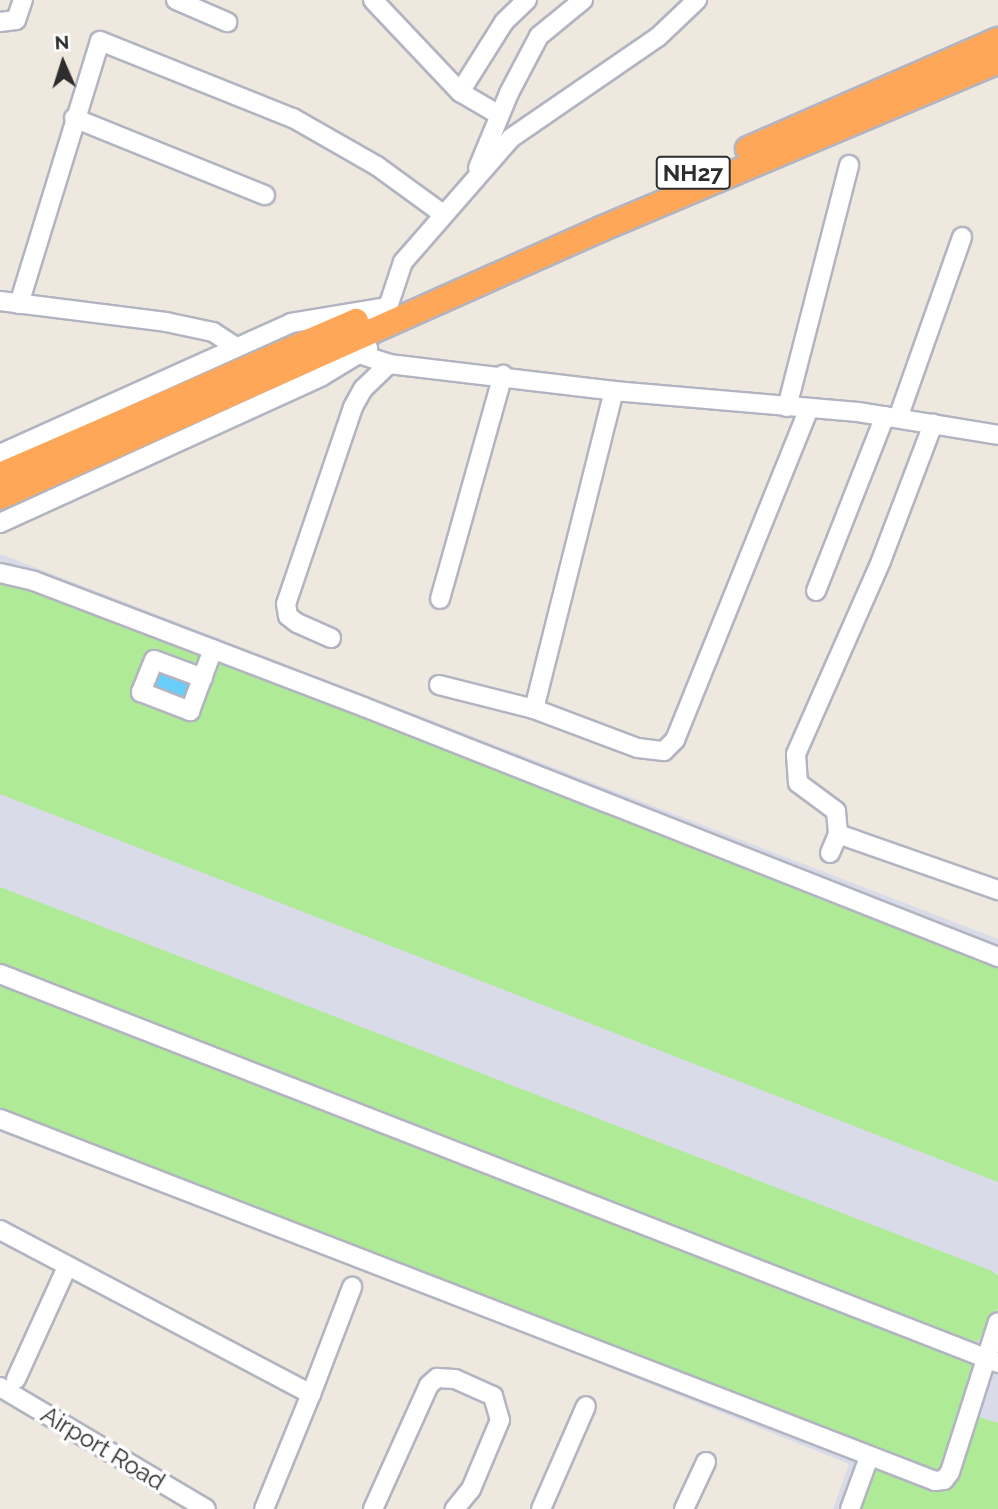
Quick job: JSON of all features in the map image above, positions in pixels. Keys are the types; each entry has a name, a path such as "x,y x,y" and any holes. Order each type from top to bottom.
{"highway":[{"name":"NH27","path":"0,497 267,382 389,315 998,40"},
{"name":"NH27","path":"0,475 995,64"}],"street":[{"path":"0,22 16,20 23,0"},
{"path":"176,0 227,22"},
{"path":"373,0 460,92 499,115"},
{"path":"460,92 504,22 527,0"},
{"path":"475,177 499,115 539,36 583,0"},
{"path":"0,523 362,355 389,315 403,262 511,138 658,37 697,0"},
{"path":"19,304 74,118 100,41 293,118 377,166 443,214"},
{"path":"74,118 265,195"},
{"path":"787,407 849,164"},
{"path":"816,591 892,417 962,237"},
{"path":"0,301 166,322 213,332 236,347"},
{"path":"0,453 291,323 389,315"},
{"path":"362,355 389,364 502,375 614,391 892,417 998,435"},
{"path":"331,638 297,624 288,616 286,604 353,407 362,389 389,364"},
{"path":"440,599 502,375"},
{"path":"534,709 614,391"},
{"path":"439,685 534,709 653,751 664,751 676,740 809,408"},
{"path":"830,853 838,834 836,811 798,783 796,754 881,561 933,424"},
{"path":"0,573 34,581 213,649 998,957"},
{"path":"202,678 213,649"},
{"path":"838,834 998,890"},
{"path":"0,974 992,1361"},
{"path":"0,1119 927,1479 944,1480 992,1361 998,1322"},
{"path":"0,1230 67,1268 311,1394"},
{"path":"8,1383 67,1268"},
{"path":"264,1509 352,1287"},
{"path":"373,1509 429,1385 437,1378 454,1379 493,1396 500,1420 471,1489 455,1509"},
{"name":"Airport Road","path":"8,1383 206,1509"},
{"path":"541,1509 586,1406"},
{"path":"850,1509 869,1458"},
{"path":"684,1509 706,1462"}],"shaded area":[{"path":"0,554 998,939 998,1509 833,1509 849,1464 440,1299 0,1132"}],"green space":[{"path":"0,580 200,652 200,661 187,664 150,651 132,696 194,718 214,666 223,661 998,963 998,1182 0,794"},
{"path":"0,887 992,1271 998,1276 998,1307 990,1329 972,1346 0,968"},
{"path":"0,980 980,1362 944,1471 939,1475 0,1113"},
{"path":"973,1415 998,1423 998,1509 856,1509 874,1464 947,1492"}],"water":[{"path":"158,670 191,682 184,698 152,686"}]}
